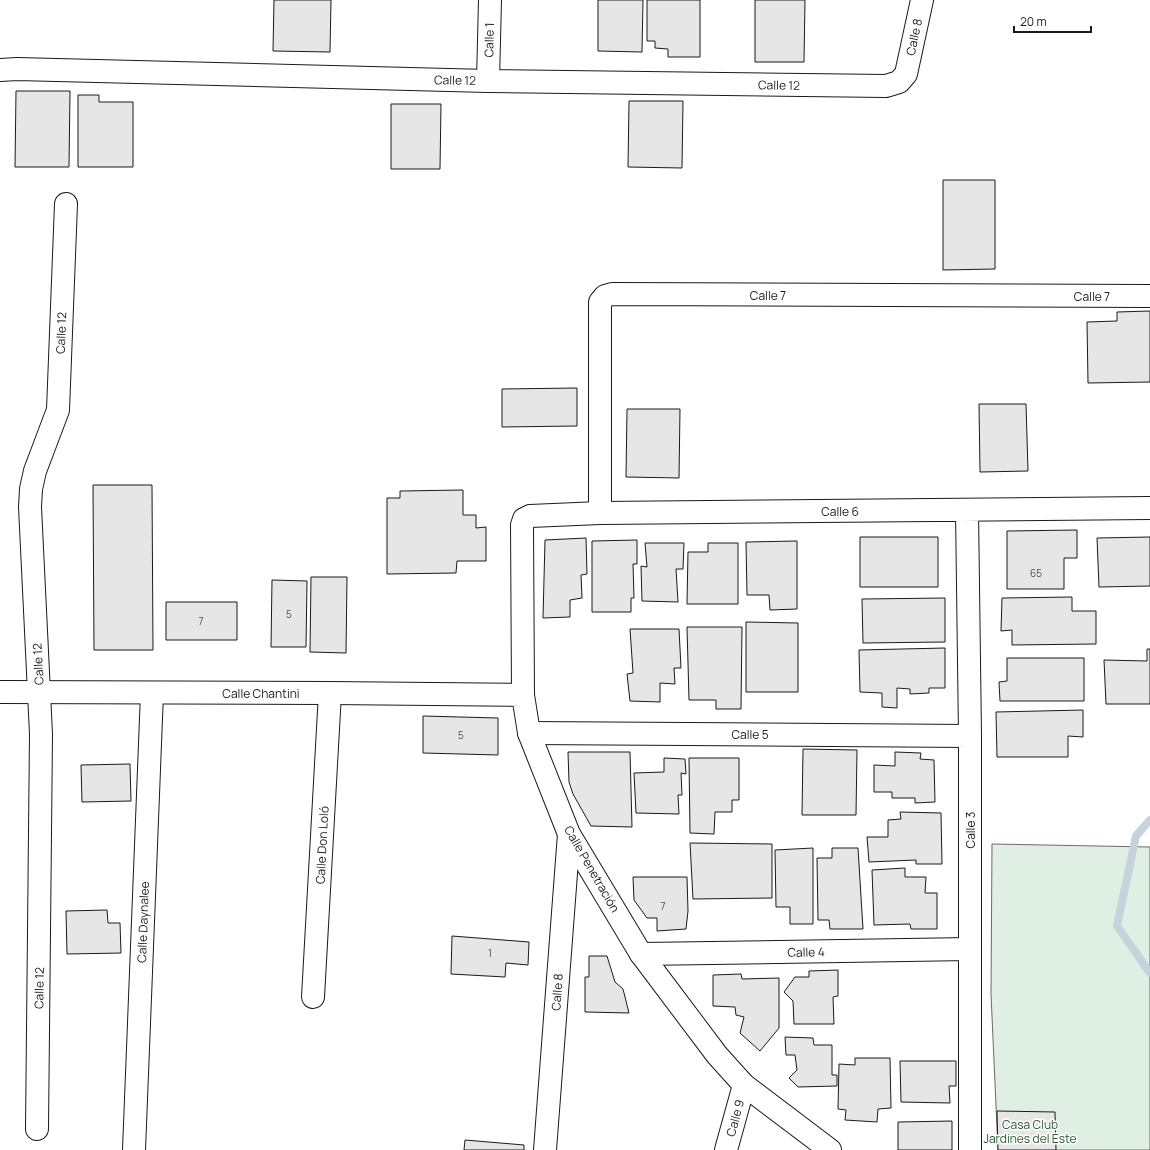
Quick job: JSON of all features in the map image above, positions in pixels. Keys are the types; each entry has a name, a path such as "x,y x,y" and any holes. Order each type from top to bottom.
{"street":[{"name":"Calle 1","path":"488,81 490,0"},
{"name":"Calle 8","path":"906,74 922,0"},
{"name":"Calle 12","path":"0,70 17,69 488,81 886,86 899,82 906,74"},
{"name":"Calle 12","path":"37,1129 41,742 30,507 31,488 35,471 58,410 66,204"},
{"name":"Calle 7","path":"600,514 600,302 605,296 612,294 1150,296"},
{"name":"Calle 6","path":"530,516 1150,508"},
{"name":"Calle 3","path":"967,510 970,736 970,1150"},
{"name":"Calle Penetración","path":"530,516 524,519 522,525 523,695 529,733 569,834 641,954 717,1055 744,1085 830,1150"},
{"name":"Calle Chantini","path":"0,692 523,695"},
{"name":"Calle Daynalee","path":"134,1150 152,693"},
{"name":"Calle Don Loló","path":"313,997 330,693"},
{"name":"Calle 5","path":"529,733 970,736"},
{"name":"Calle 8","path":"545,1150 569,834"},
{"name":"Calle 4","path":"641,954 970,949"},
{"name":"Calle 9","path":"726,1150 744,1085"}],"green space":[{"path":"992,844 1150,847 1150,1150 998,1150 991,994"}],"building":[{"path":"274,0 331,0 330,52 273,51"},
{"path":"598,0 643,0 642,52 598,51"},
{"path":"647,0 700,0 700,57 668,57 668,49 655,48 655,41 647,41"},
{"path":"755,0 805,0 804,62 755,62"},
{"path":"16,91 70,91 69,167 15,167"},
{"path":"78,95 99,95 99,102 133,102 133,167 78,167"},
{"path":"629,101 683,101 682,168 628,167"},
{"path":"391,104 441,104 440,169 391,169"},
{"path":"943,180 995,180 995,269 943,270"},
{"path":"1150,311 1150,382 1088,383 1087,322 1117,321 1117,312"},
{"path":"577,388 577,426 502,427 502,389"},
{"path":"979,404 1026,404 1028,471 980,472"},
{"path":"627,409 680,409 679,478 626,477"},
{"path":"93,485 152,485 153,650 94,650"},
{"path":"463,490 463,515 476,515 476,528 486,527 486,561 457,561 456,573 387,574 387,498 400,498 400,491"},
{"path":"1077,530 1077,558 1064,558 1064,589 1007,589 1007,531"},
{"path":"860,537 938,537 938,587 860,587"},
{"path":"1150,537 1150,586 1099,587 1097,538"},
{"path":"586,538 587,574 581,575 582,598 570,600 570,617 543,618 545,540"},
{"path":"637,540 637,564 633,564 634,598 631,598 631,612 592,612 592,541"},
{"path":"797,541 797,609 770,610 769,595 747,595 746,542"},
{"path":"645,543 684,543 683,569 676,569 678,602 642,601 641,566 647,567"},
{"path":"708,543 738,543 738,604 687,604 688,552 708,552"},
{"path":"311,577 347,577 346,653 310,652"},
{"path":"272,580 307,581 306,647 271,647"},
{"path":"1072,597 1072,611 1096,611 1096,644 1012,645 1012,630 1001,631 1002,598"},
{"path":"945,598 945,642 863,643 862,599"},
{"path":"166,602 237,602 237,640 166,640"},
{"path":"746,622 798,623 798,692 746,692"},
{"path":"687,627 742,627 741,709 716,709 716,700 689,700"},
{"path":"630,629 679,629 681,668 674,668 675,684 660,683 660,702 630,701 627,674 633,673"},
{"path":"945,648 945,688 929,688 929,693 910,694 910,689 897,688 897,708 882,707 882,693 860,692 859,650"},
{"path":"1147,649 1150,649 1150,704 1106,704 1104,660 1147,661"},
{"path":"1007,658 1084,658 1084,701 1000,701 999,682 1007,681"},
{"path":"1083,710 1083,737 1068,736 1068,757 997,757 996,712"},
{"path":"423,716 498,718 498,755 423,753"},
{"path":"803,749 857,750 856,815 802,815"},
{"path":"568,752 630,752 632,827 591,826 573,794 569,782"},
{"path":"895,752 921,753 920,759 934,760 935,802 915,803 915,798 892,798 892,792 874,792 874,765 895,766"},
{"path":"664,758 685,759 686,774 681,773 682,795 678,795 679,814 636,813 634,773 664,772"},
{"path":"689,758 739,758 739,800 732,800 732,812 715,812 714,834 690,833"},
{"path":"130,764 131,801 82,802 81,765"},
{"path":"900,812 941,813 942,864 916,864 916,860 869,862 867,837 888,837 888,820 901,819"},
{"path":"690,843 772,844 772,898 693,899"},
{"path":"813,848 813,924 790,924 790,907 776,907 775,850"},
{"path":"832,848 858,848 863,929 830,929 829,920 818,920 817,858 832,858"},
{"path":"905,868 905,877 926,877 925,893 937,893 937,929 911,929 910,924 874,925 872,870"},
{"path":"633,877 687,877 688,911 686,929 657,931 657,918 647,918 634,900"},
{"path":"107,910 108,923 120,923 121,953 67,954 66,911"},
{"path":"452,936 529,942 528,965 506,963 505,977 451,974"},
{"path":"589,956 607,956 615,982 623,989 629,1013 585,1012 585,977 589,977"},
{"path":"838,970 838,996 833,997 834,1024 794,1024 793,1001 784,992 795,977 809,977 809,971"},
{"path":"741,974 742,979 779,978 779,1028 760,1051 740,1033 744,1017 736,1015 735,1007 713,1006 713,975"},
{"path":"785,1037 813,1038 814,1045 832,1045 832,1075 837,1075 837,1086 798,1087 789,1078 797,1070 795,1055 786,1055"},
{"path":"855,1058 890,1058 891,1108 878,1109 877,1122 845,1120 846,1110 838,1109 839,1064 855,1065"},
{"path":"900,1061 956,1061 956,1086 949,1086 950,1103 901,1102"},
{"name":"Casa Club Jardines del Este","path":"997,1111 1055,1112 1056,1150 998,1150"},
{"path":"952,1121 952,1150 898,1150 898,1122"},
{"path":"465,1140 524,1145 524,1150 464,1150"}],"waterway":[{"path":"1150,820 1136,836 1117,926 1150,973"}]}
